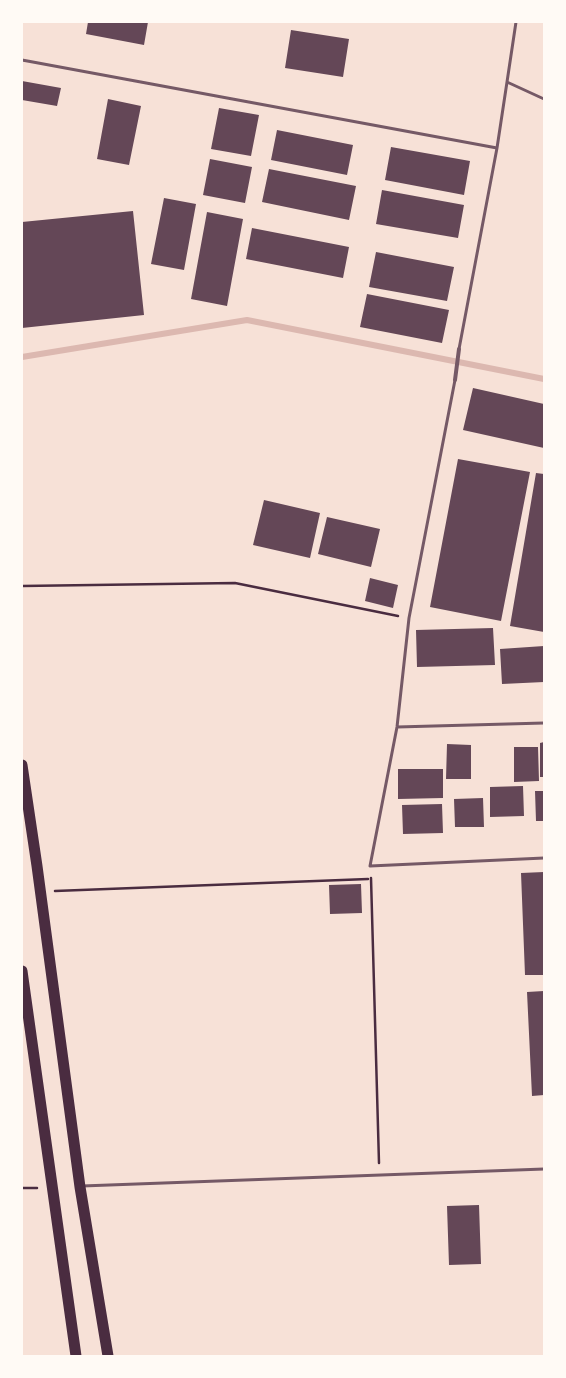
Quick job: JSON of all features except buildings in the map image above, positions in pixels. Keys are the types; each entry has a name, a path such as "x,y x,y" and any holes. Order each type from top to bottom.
{"highway":[{"path":"22,765 80,1186 108,1356"},
{"path":"22,971 76,1356"}],"street":[{"path":"454,380 459,349"}],"lane":[{"path":"459,349 497,148 516,22"},
{"path":"22,60 497,148"},
{"path":"507,82 544,99"},
{"path":"454,380 410,618 397,727 370,866 544,858"},
{"path":"397,727 544,723"},
{"path":"80,1186 544,1169"}],"path":[{"path":"22,586 235,583 410,618"},
{"path":"370,866 380,1175"},
{"path":"40,892 371,879"}],"waterway":[{"path":"22,357 247,320 544,379"}]}
